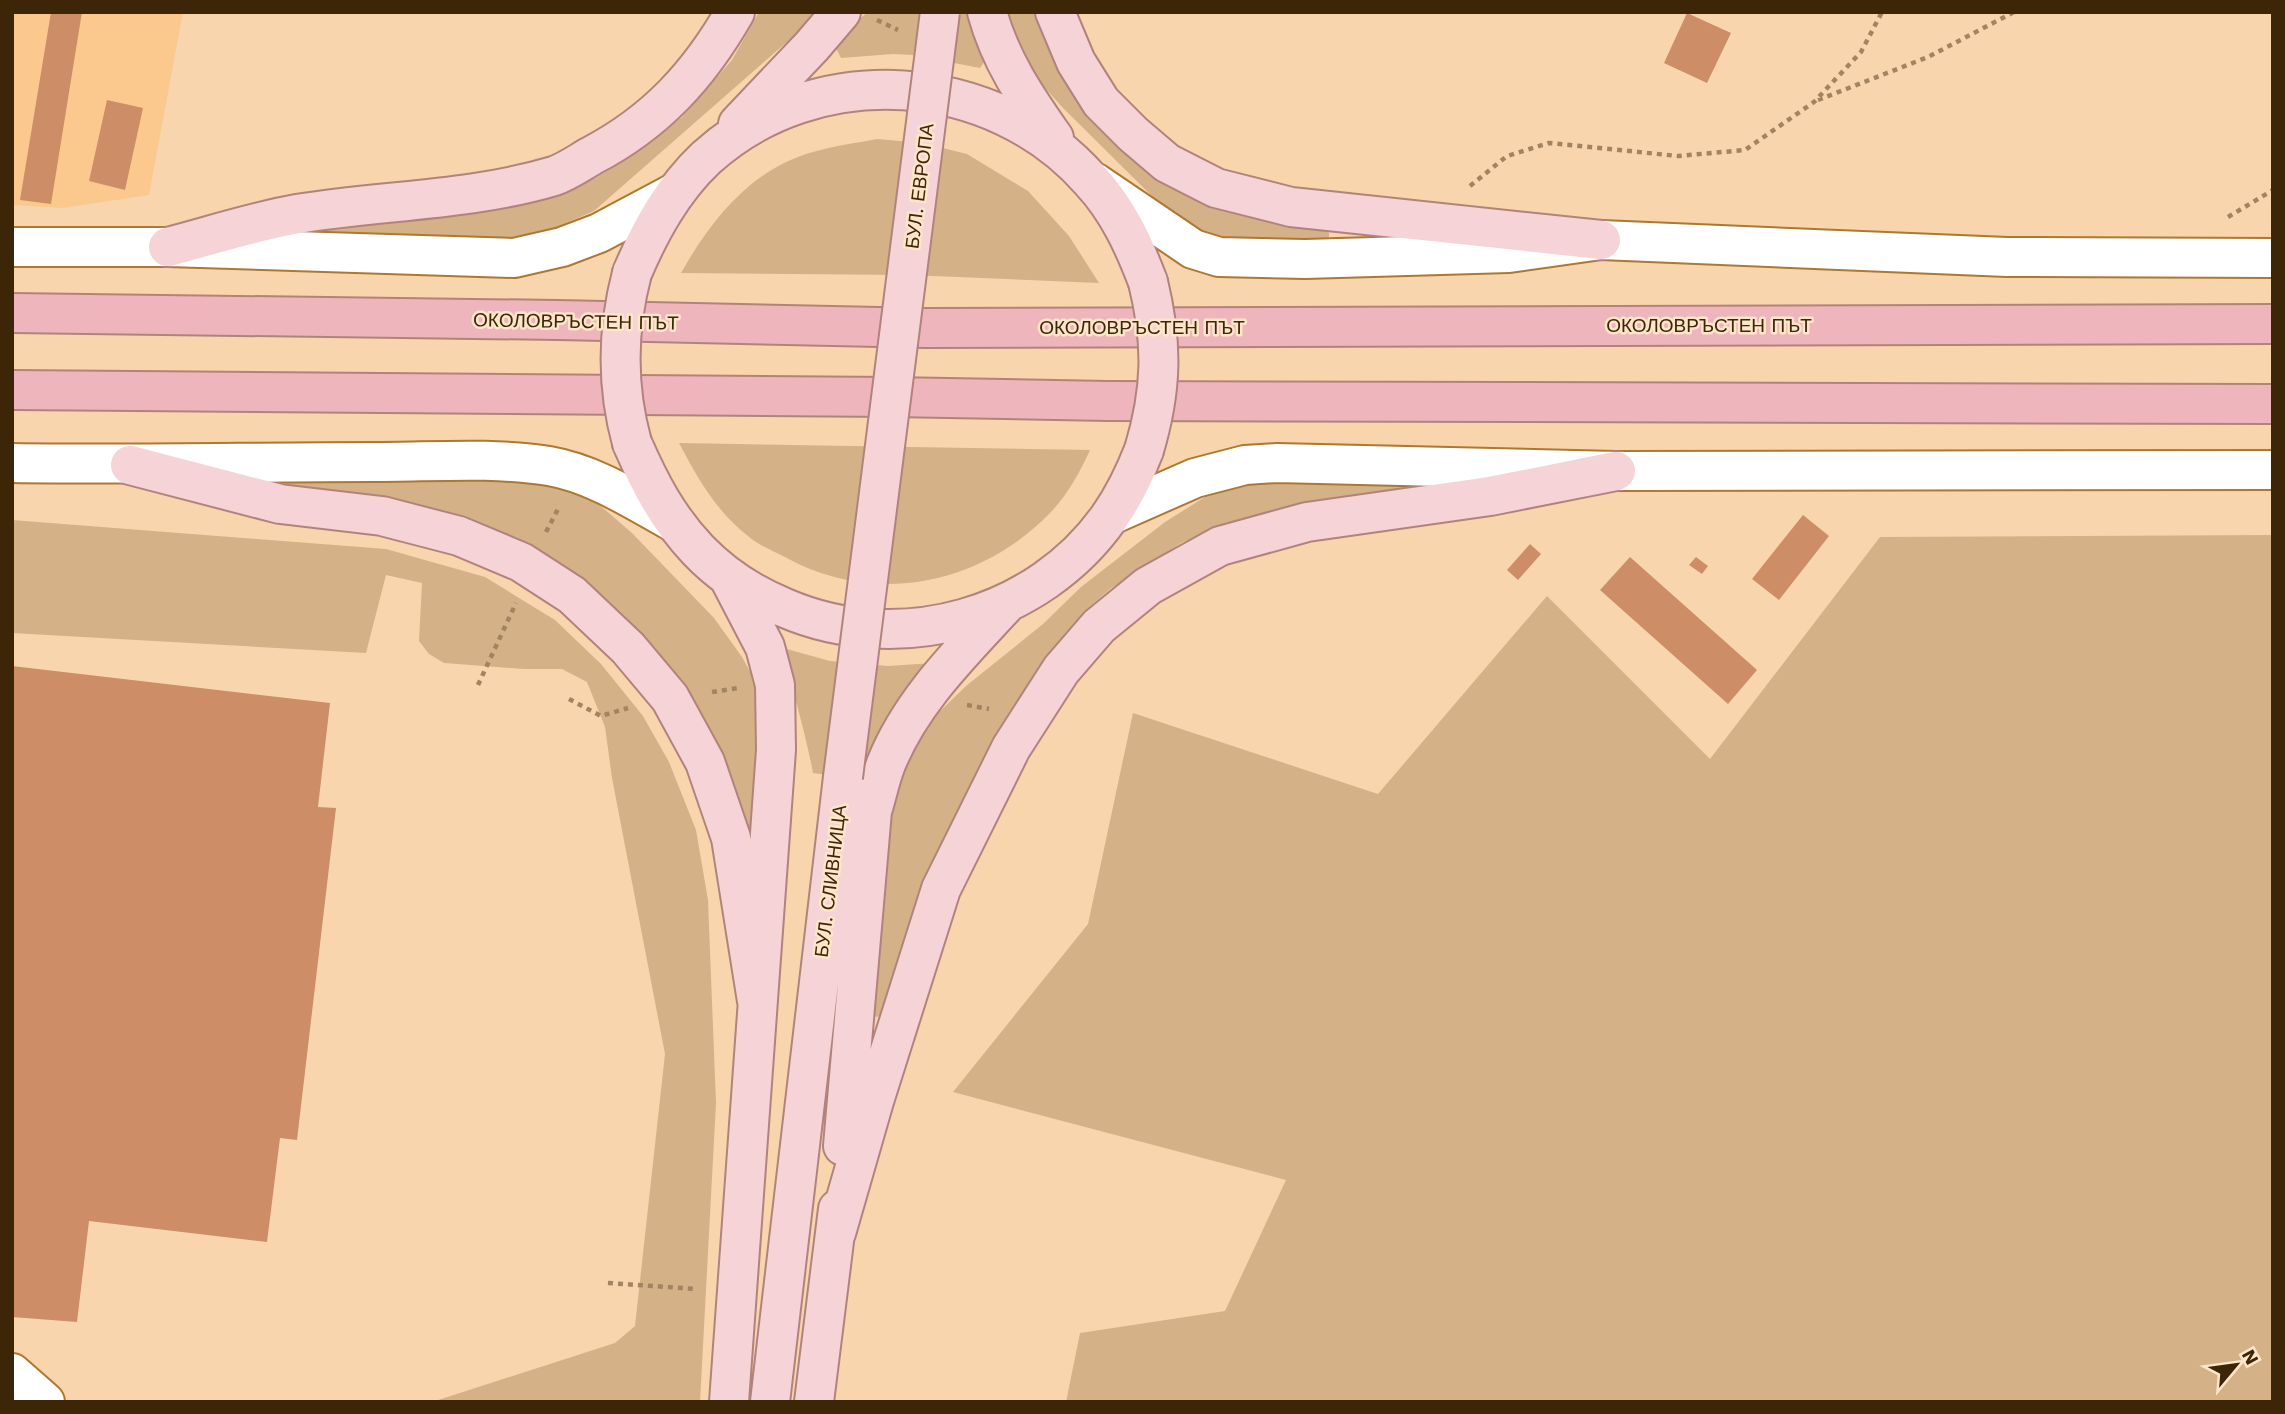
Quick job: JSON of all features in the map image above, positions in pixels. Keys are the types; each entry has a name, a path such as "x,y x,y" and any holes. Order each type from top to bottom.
{"highway":[{"name":"ОКОЛОВРЪСТЕН ПЪТ","path":"12,313 914,328 2273,324"},
{"path":"12,390 878,396 1136,401 2273,404"}],"main road":[{"path":"168,247 296,214 393,204 499,188 556,175 614,145 655,114 693,77 735,12"},
{"path":"841,12 676,192 647,238 632,273 621,325 619,357 626,420 632,443 652,489 674,523 699,551 728,576 765,600 806,617 849,627 894,630 938,626 971,618 1024,595 1062,568 1111,515 1135,473 1152,421 1160,363 1158,335 1148,282 1133,243 1114,211 1018,87 995,38 987,12"},
{"name":"БУЛ. ЕВРОПА","path":"897,360 940,12"},
{"path":"1055,12 1076,62 1101,102 1167,163 1216,188 1292,207 1601,240"},
{"path":"705,159 758,122 797,105 836,94 877,89 919,90 998,112 1034,131 1079,169"},
{"name":"БУЛ. СЛИВНИЦА","path":"770,1402 842,777 897,360"},
{"path":"130,465 280,504 382,516 459,536 521,562 572,595 628,648 670,698 705,762 731,838 757,1001"},
{"path":"836,1233 874,1101 941,889 1011,748 1061,670 1099,626 1148,586 1220,546 1307,522 1490,496 1616,471"},
{"path":"728,576 765,647 775,685 776,750 729,1402"},
{"name":"БУЛ. СЛИВНИЦА","path":"814,1402 836,1233 872,811 886,764 905,726 931,687 1007,603"}],"street":[{"path":"1079,169 1193,249 1219,257 1305,259 1510,253 1601,240 2007,257 2273,258"},
{"path":"12,247 168,247 514,258 562,247 599,233 676,192"},
{"path":"12,463 130,465 501,462 550,466 596,480 674,523"},
{"path":"1111,515 1195,478 1245,465 1277,463 1616,471 2273,470"},
{"path":"12,1373 45,1402"}],"path":[{"path":"1468,188 1507,156 1549,143 1678,156 1745,150 1814,102 1861,52 1882,12"},
{"path":"1814,102 1928,57 2014,12"},
{"path":"2227,218 2273,190"},
{"path":"542,540 560,506"},
{"path":"478,685 517,603"},
{"path":"708,692 744,688"},
{"path":"569,699 601,716 633,706"},
{"path":"960,704 994,710"},
{"path":"608,1283 702,1290"}],"shaded area":[{"path":"12,12 183,12 149,195 63,208 12,205"},
{"path":"759,12 821,12 594,211 540,234 500,238 322,237 314,234 314,228 566,190 596,178 635,153 682,117 732,60"},
{"path":"868,12 971,12 984,62 980,68 913,55 841,58 836,48 847,29"},
{"path":"1000,12 1040,12 1105,128 1325,227 1329,237 1319,241 1211,237 1164,208 1063,108 1019,59"},
{"path":"877,139 923,143 967,154 1028,191 1069,236 1099,283 908,275 681,273 720,216 735,199 770,171 813,152"},
{"path":"679,443 1090,450 1063,498 1023,537 992,557 960,572 925,581 890,584 854,581 819,572 756,542 717,505"},
{"path":"514,476 581,489 632,533 714,618 742,657 753,677 764,712 753,842 605,603 291,491 285,485 288,477"},
{"path":"1290,477 1444,487 1294,508 1225,523 1181,543 1110,589 1088,608 1049,660 886,1010 878,1017 872,1016 890,804 898,766 928,723 966,686 1043,624 1081,587 1165,522 1213,492"},
{"path":"12,520 386,549 485,577 555,620 601,664 643,716 669,762 696,830 708,900 716,1103 700,1402 432,1402 615,1343 635,1326 665,1054 612,778 605,727 587,682 562,669 444,663 429,654 419,641 422,583 386,575 366,653 12,633"},
{"path":"2273,535 2273,1402 1066,1402 1080,1333 1225,1311 1286,1180 953,1092 1088,924 1133,713 1378,794 1547,596 1710,759 1880,537"},
{"path":"783,648 830,661 888,666 933,663 873,781 813,773"}],"building":[{"path":"51,12 82,12 51,204 20,200"},
{"path":"1687,13 1731,33 1707,83 1664,63"},
{"path":"107,100 143,108 125,190 89,181"},
{"path":"1803,515 1829,536 1779,600 1752,579"},
{"path":"1530,544 1541,554 1518,580 1507,570"},
{"path":"1630,557 1757,670 1728,704 1600,590"},
{"path":"1696,557 1708,566 1702,574 1689,565"},
{"path":"12,666 330,703 318,807 336,808 297,1140 280,1138 267,1242 89,1221 77,1322 12,1317"}]}
